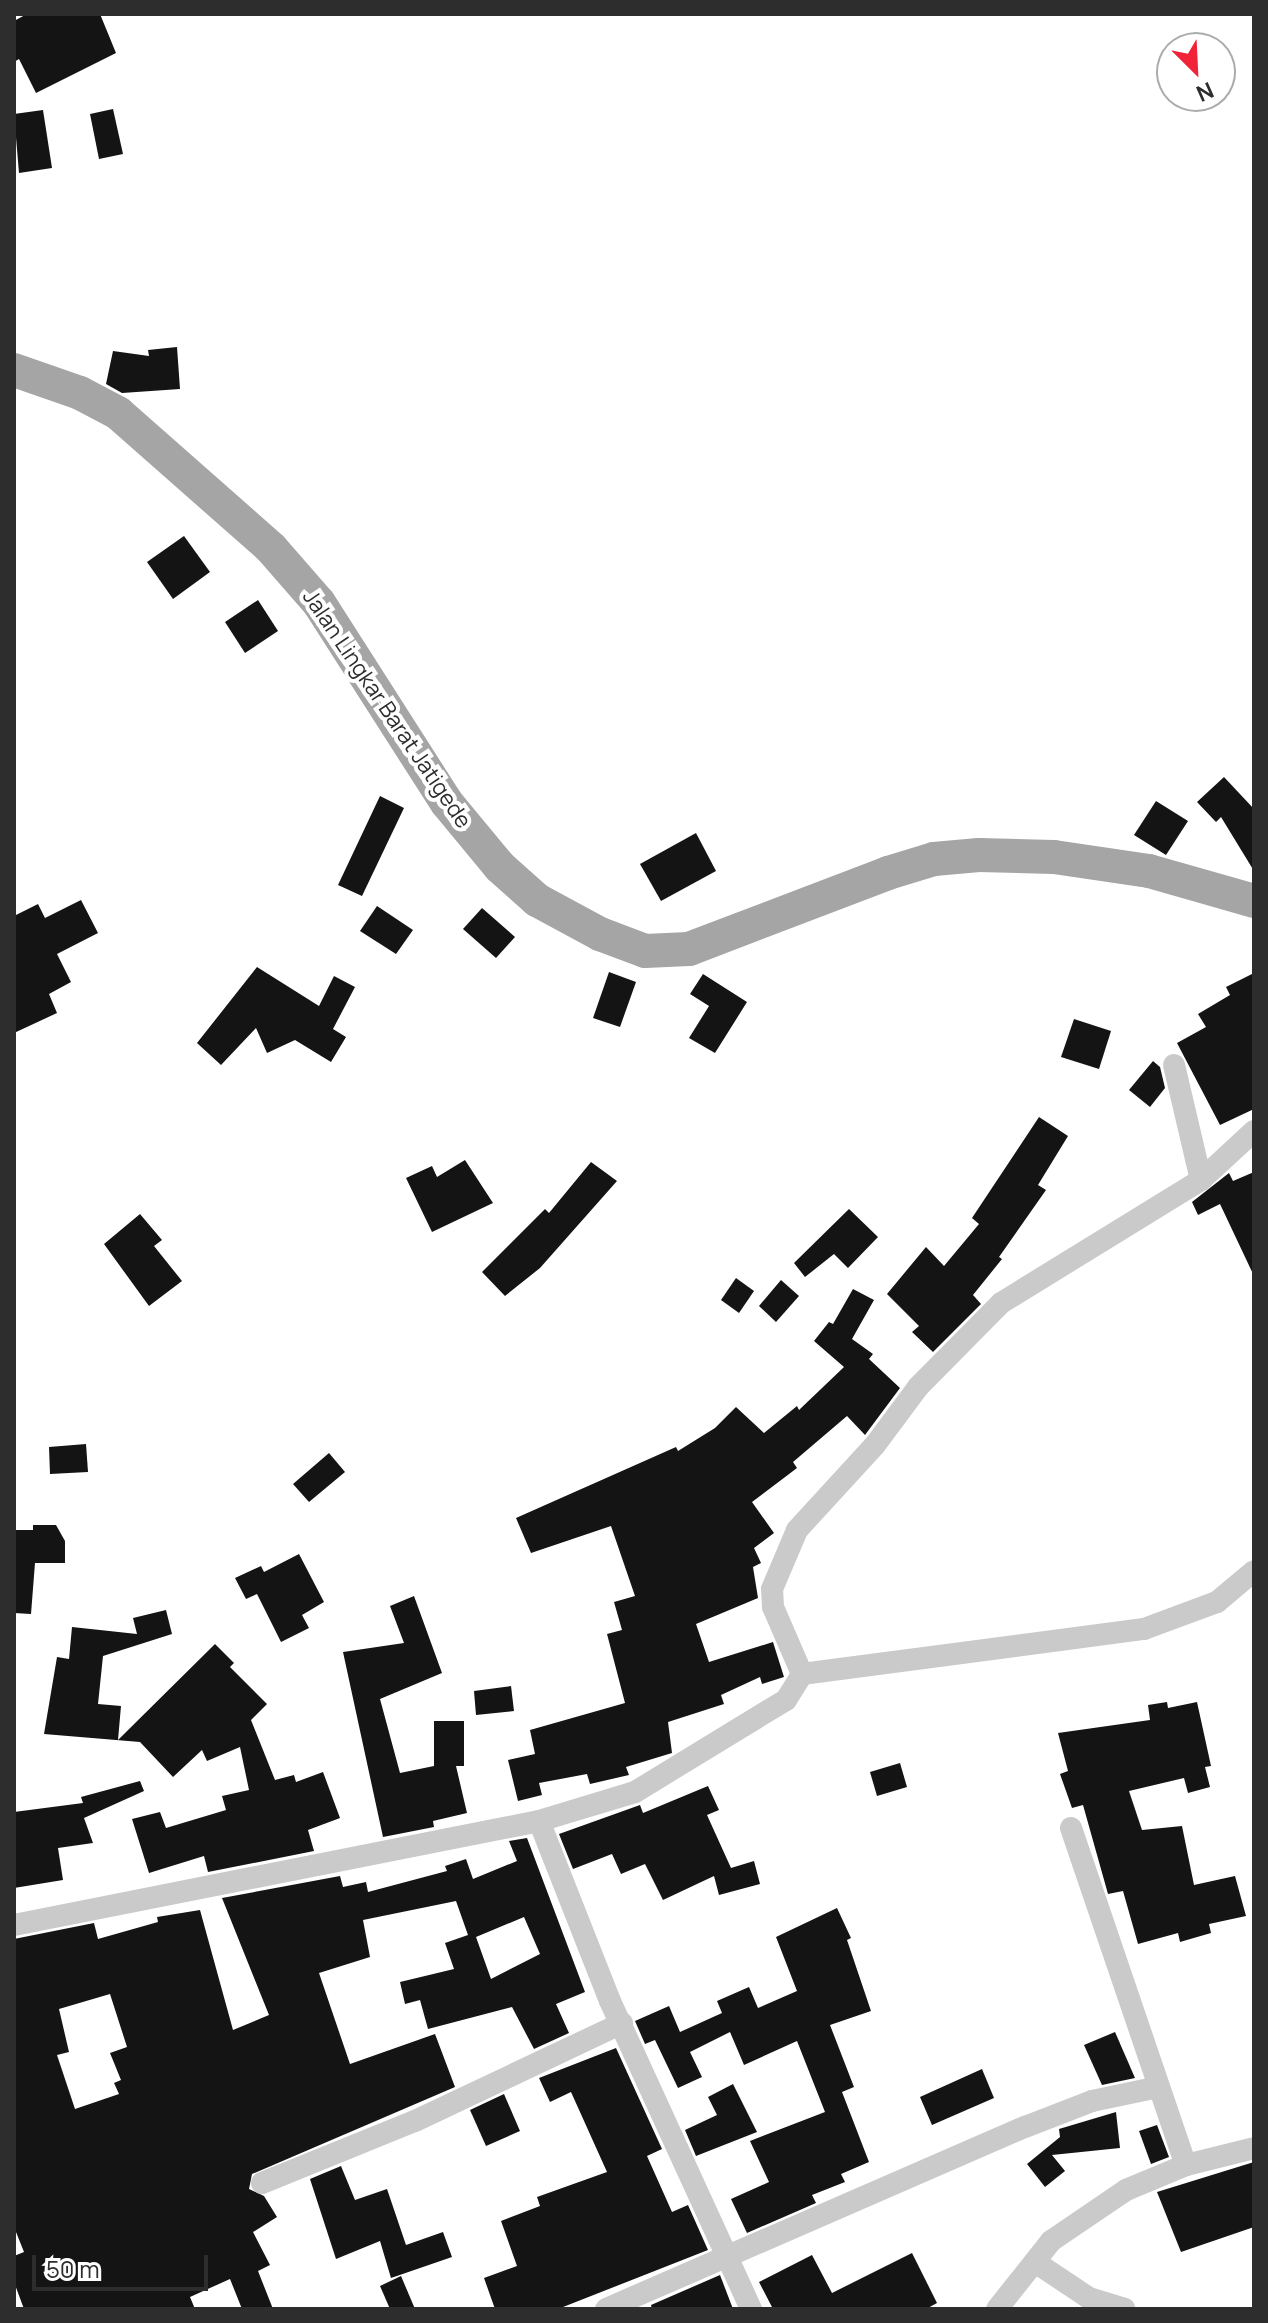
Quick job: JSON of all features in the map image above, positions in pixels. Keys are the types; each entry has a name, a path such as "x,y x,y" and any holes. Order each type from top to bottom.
{"main road":[{"name":"Jalan Lingkar Barat Jatigede","path":"14,370 80,393 118,413 271,548 319,603 447,803 500,867 537,900 600,934 645,951 689,949 888,873 934,859 979,855 1054,857 1149,871 1254,901"}],"street":[{"path":"1174,1065 1201,1180"},
{"path":"802,1674 773,1607 772,1589 797,1530 875,1445 928,1376 1001,1303 1201,1180 1254,1131"},
{"path":"802,1674 1144,1629 1217,1602 1254,1571"},
{"path":"14,1925 539,1821 635,1792 786,1700 802,1674"},
{"path":"539,1821 622,2023 729,2253 751,2309"},
{"path":"1071,1828 1186,2165"},
{"path":"262,2183 415,2121 622,2023"},
{"path":"606,2309 1025,2127 1092,2101 1159,2087"},
{"path":"997,2309 1051,2241 1126,2190 1186,2165 1254,2148"},
{"path":"1035,2262 1089,2298 1124,2309"}],"building":[{"path":"27,14 100,14 116,53 36,93 19,59 14,62 14,21"},
{"path":"113,109 123,154 99,159 90,114"},
{"path":"43,110 52,168 19,173 14,114"},
{"path":"177,347 180,389 122,393 106,384 113,351 149,356 148,350"},
{"path":"184,536 210,572 173,599 147,562"},
{"path":"258,600 278,631 245,653 225,622"},
{"path":"1224,777 1254,809 1254,871 1221,817 1216,822 1197,802"},
{"path":"380,796 404,808 362,896 338,885"},
{"path":"1156,801 1188,821 1166,855 1134,835"},
{"path":"696,833 716,871 661,901 640,864"},
{"path":"81,900 98,933 57,954 71,982 49,994 57,1013 14,1033 14,916 38,904 45,918"},
{"path":"377,906 413,930 396,954 360,931"},
{"path":"482,908 515,937 496,958 463,929"},
{"path":"257,967 319,1006 334,976 355,987 333,1029 346,1037 331,1062 295,1040 267,1053 256,1028 221,1065 197,1043"},
{"path":"609,972 636,982 620,1027 593,1018"},
{"path":"1254,973 1254,1109 1220,1125 1177,1043 1206,1027 1198,1014 1230,995 1226,987"},
{"path":"703,974 747,1002 715,1053 689,1038 709,1006 690,994"},
{"path":"1074,1019 1111,1031 1099,1069 1061,1057"},
{"path":"1153,1061 1160,1067 1165,1088 1150,1107 1129,1090"},
{"path":"1039,1117 1068,1136 1038,1185 1046,1190 999,1257 1002,1259 973,1295 981,1304 933,1352 912,1332 919,1326 887,1294 926,1247 944,1266 979,1224 972,1218"},
{"path":"465,1160 493,1203 432,1232 406,1178 432,1166 437,1177"},
{"path":"591,1162 617,1181 540,1268 505,1296 482,1272 545,1209 549,1213"},
{"path":"1254,1172 1254,1276 1220,1204 1198,1215 1192,1202 1229,1173 1233,1181"},
{"path":"849,1209 878,1237 848,1268 834,1254 805,1277 794,1263"},
{"path":"140,1214 162,1240 154,1246 182,1281 149,1306 104,1244"},
{"path":"736,1278 754,1291 739,1313 721,1300"},
{"path":"781,1280 799,1296 776,1322 759,1306"},
{"path":"853,1289 874,1300 852,1339 873,1354 869,1359 900,1388 865,1435 847,1416 793,1462 797,1468 752,1502 774,1533 754,1548 761,1563 753,1567 758,1598 696,1624 709,1662 773,1642 784,1677 762,1684 760,1677 721,1695 724,1704 668,1722 672,1753 626,1767 629,1775 590,1784 587,1774 539,1783 542,1795 518,1801 508,1760 535,1754 530,1730 625,1703 607,1634 622,1630 614,1602 635,1596 611,1526 531,1553 516,1518 676,1447 678,1451 715,1428 736,1407 764,1433 797,1406 799,1410 844,1367 814,1341 829,1322 833,1324"},
{"path":"86,1444 88,1472 50,1474 49,1447"},
{"path":"329,1453 345,1472 309,1502 293,1484"},
{"path":"33,1525 56,1525 65,1541 65,1563 35,1563 31,1614 14,1613 14,1530 33,1530"},
{"path":"299,1554 324,1602 302,1615 309,1628 281,1642 257,1594 246,1599 235,1578 261,1566 264,1572"},
{"path":"414,1596 442,1673 380,1699 400,1773 434,1766 434,1721 464,1721 464,1766 456,1766 467,1813 433,1821 434,1827 383,1837 343,1652 404,1643 390,1606"},
{"path":"166,1610 172,1634 103,1656 98,1704 121,1706 118,1740 215,1644 234,1663 230,1667 267,1704 251,1720 275,1780 294,1775 296,1782 323,1772 340,1818 308,1830 314,1851 208,1872 204,1856 149,1873 132,1819 160,1812 166,1828 226,1810 222,1796 249,1790 240,1747 207,1761 202,1750 173,1777 140,1742 44,1734 57,1657 69,1659 72,1627 137,1634 133,1618"},
{"path":"511,1686 514,1711 476,1715 474,1691"},
{"path":"1167,1702 1168,1708 1197,1702 1211,1766 1205,1767 1210,1787 1188,1793 1184,1778 1129,1791 1142,1830 1182,1826 1194,1885 1235,1876 1246,1916 1209,1924 1211,1933 1180,1942 1178,1933 1138,1944 1123,1891 1108,1894 1083,1805 1072,1808 1060,1774 1068,1771 1058,1733 1150,1720 1148,1705"},
{"path":"900,1763 907,1787 877,1796 870,1772"},
{"path":"140,1781 144,1791 84,1818 93,1843 58,1848 63,1880 14,1888 14,1812 83,1803 81,1797"},
{"path":"708,1786 719,1810 707,1815 731,1868 754,1861 760,1884 719,1895 714,1876 663,1900 645,1864 621,1874 612,1854 573,1869 559,1834 640,1805 643,1813"},
{"path":"527,1838 585,1992 556,2004 569,2033 534,2049 512,2007 428,2029 420,2000 405,2004 400,1982 454,1969 445,1943 468,1935 456,1901 363,1920 370,1957 319,1973 350,2064 435,2034 455,2087 252,2174 249,2189 264,2196 277,2217 253,2232 270,2265 258,2271 273,2309 242,2309 230,2279 190,2297 195,2309 24,2309 14,2282 14,2256 24,2252 14,2227 14,1939 94,1923 98,1939 158,1922 157,1917 200,1910 233,2030 269,2015 222,1898 340,1876 343,1887 366,1882 368,1892 447,1871 445,1866 466,1859 473,1879 517,1861 509,1841","holes":["524,1917 540,1954 491,1979 476,1937","110,1994 127,2047 110,2053 121,2080 114,2083 119,2094 75,2109 57,2055 69,2052 59,2009"]},
{"path":"837,1908 851,1938 847,1940 871,2011 830,2025 854,2087 842,2092 869,2162 841,2174 845,2182 812,2195 816,2203 747,2233 731,2199 769,2182 750,2141 825,2112 797,2041 744,2065 730,2032 690,2052 702,2077 678,2088 655,2040 645,2044 635,2021 669,2006 680,2032 722,2013 717,2001 749,1987 758,2008 797,1991 776,1937"},
{"path":"1115,2032 1135,2078 1102,2085 1084,2045"},
{"path":"616,2048 662,2149 647,2156 672,2212 688,2205 708,2250 558,2309 495,2309 484,2278 517,2266 501,2221 540,2206 537,2197 607,2172 571,2092 550,2102 539,2078"},
{"path":"982,2069 994,2098 932,2125 920,2097"},
{"path":"733,2084 757,2132 696,2156 685,2130 717,2115 708,2097"},
{"path":"504,2094 520,2131 486,2146 470,2110"},
{"path":"1116,2112 1120,2148 1052,2155 1065,2171 1045,2187 1027,2164 1060,2137 1059,2129"},
{"path":"1157,2125 1169,2157 1151,2164 1139,2131"},
{"path":"1254,2162 1254,2227 1181,2252 1157,2192"},
{"path":"341,2166 355,2200 387,2189 406,2245 443,2232 452,2257 391,2278 380,2241 336,2259 310,2179"},
{"path":"912,2253 937,2303 926,2309 773,2309 759,2282 812,2255 832,2293"},
{"path":"720,2275 733,2309 652,2309 651,2305"},
{"path":"401,2276 415,2309 390,2309 380,2286"}]}
